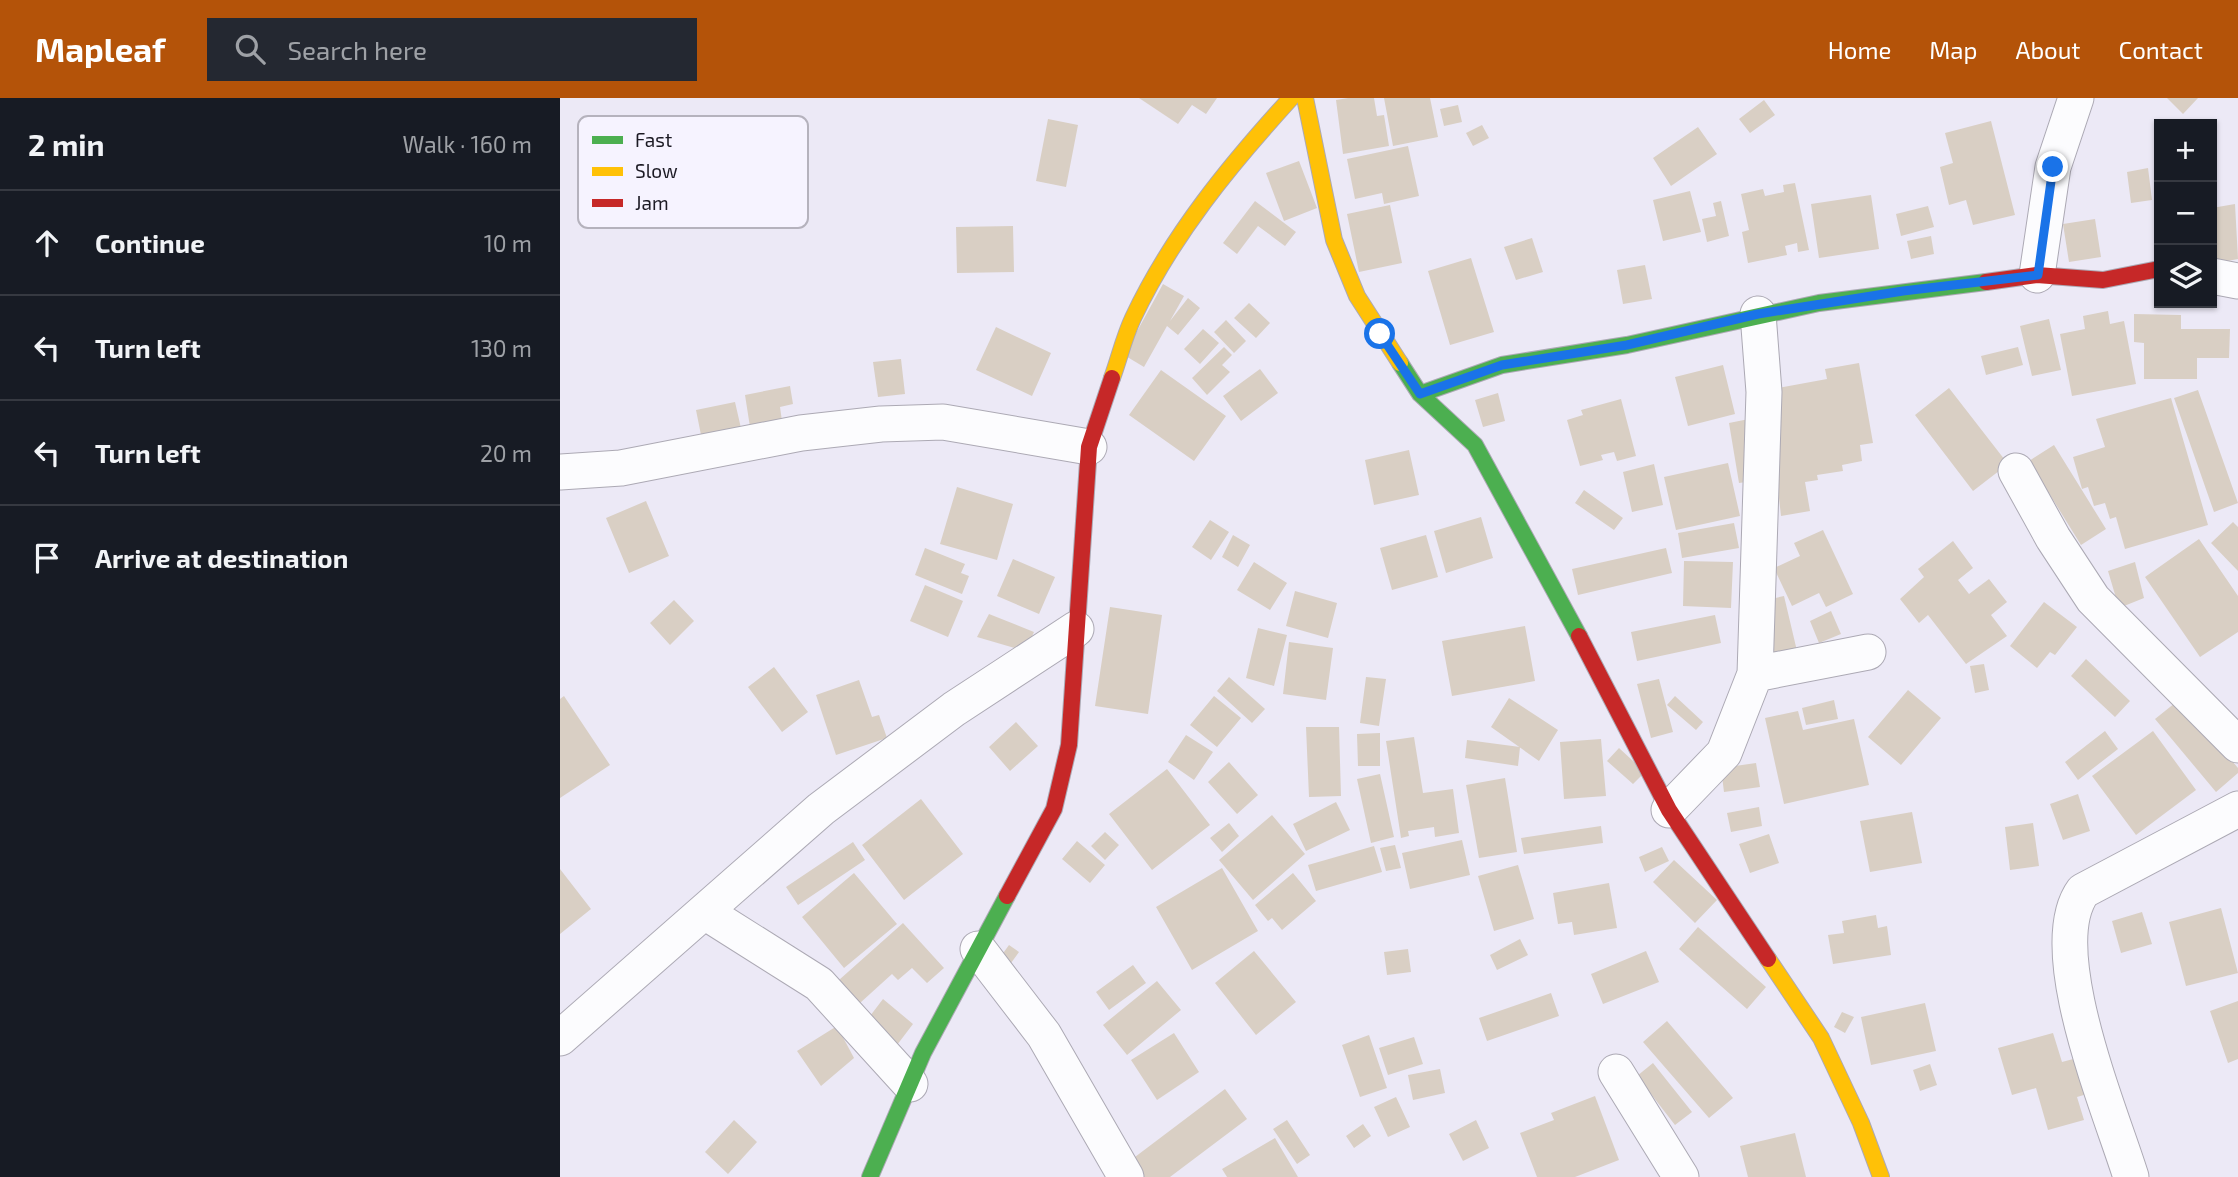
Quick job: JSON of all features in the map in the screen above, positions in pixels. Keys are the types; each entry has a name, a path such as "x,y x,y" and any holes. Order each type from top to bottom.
{"street":[{"path":"870,1177 910,1084 978,949 1054,809 1069,745 1089,447 1132,320 1185,226 1230,165 1291,98"},
{"path":"1305,98 1334,240 1357,296 1420,394 1475,445 1556,591 1669,810 1821,1038 1861,1123 1881,1177"},
{"path":"2038,275 2053,167 2076,98"},
{"path":"1420,394 1502,365 1627,345 1758,314 1903,291 2038,275 2103,280 2154,270"},
{"path":"2217,276 2238,281"},
{"path":"1669,810 1724,753 1755,674 1764,392 1758,314"},
{"path":"560,472 621,468 801,433 881,424 943,422 1089,447"},
{"path":"2016,471 2053,538 2093,599 2238,745"},
{"path":"560,1038 821,808 954,709 1076,629"},
{"path":"1755,674 1868,652"},
{"path":"2131,1177 2088,1044 2074,984 2069,940 2070,919 2075,902 2084,891 2238,809"},
{"path":"705,912 819,984 910,1084"},
{"path":"978,949 1044,1035 1126,1177"},
{"path":"1616,1072 1681,1177"}],"building":[{"path":"1139,98 1217,98 1206,114 1192,105 1178,124"},
{"path":"1374,98 1377,116 1384,115 1389,146 1343,154 1336,100"},
{"path":"1384,98 1430,98 1438,137 1393,146"},
{"path":"2167,98 2198,98 2183,114"},
{"path":"1764,100 1775,115 1750,133 1739,119"},
{"path":"1458,105 1462,122 1444,126 1440,109"},
{"path":"1048,119 1078,125 1066,187 1036,181"},
{"path":"1991,121 2015,215 1973,225 1966,200 1949,205 1940,167 1953,163 1945,133"},
{"path":"1482,125 1489,138 1473,146 1466,133"},
{"path":"1698,127 1717,154 1671,186 1653,158"},
{"path":"1408,146 1419,196 1384,204 1382,193 1355,199 1347,159"},
{"path":"1299,161 1317,208 1284,221 1266,173"},
{"path":"2148,168 2152,200 2131,203 2127,172"},
{"path":"1795,183 1809,250 1798,252 1797,243 1785,246 1787,255 1748,263 1742,232 1749,230 1741,194 1763,189 1765,196 1784,192 1783,185"},
{"path":"1690,191 1701,232 1663,241 1653,200"},
{"path":"1871,195 1879,249 1819,258 1811,204"},
{"path":"1255,201 1296,232 1285,246 1258,226 1237,254 1223,243"},
{"path":"1721,201 1729,236 1707,242 1702,219 1716,216 1713,203"},
{"path":"2235,204 2238,259 2217,263 2217,207"},
{"path":"1390,205 1402,263 1359,272 1347,214"},
{"path":"1928,206 1934,227 1901,236 1896,214"},
{"path":"2095,219 2101,257 2069,262 2063,224"},
{"path":"1013,226 1014,272 957,273 956,227"},
{"path":"1931,236 1934,254 1911,259 1907,241"},
{"path":"1532,238 1543,272 1516,280 1504,247"},
{"path":"1471,258 1494,332 1450,345 1428,271"},
{"path":"1645,265 1652,299 1623,304 1617,270"},
{"path":"1163,284 1184,296 1170,321 1188,298 1200,308 1178,335 1167,326 1144,367 1124,355"},
{"path":"1249,303 1270,323 1256,338 1234,318"},
{"path":"2108,311 2110,324 2124,321 2136,384 2072,396 2060,334 2085,329 2083,316"},
{"path":"2134,314 2181,315 2181,329 2230,329 2229,358 2197,358 2197,379 2144,379 2144,343 2134,342"},
{"path":"2049,319 2061,370 2032,376 2020,326"},
{"path":"1226,320 1246,341 1234,353 1214,332"},
{"path":"996,327 1051,353 1032,396 976,370"},
{"path":"1203,329 1219,343 1200,364 1184,349"},
{"path":"1224,347 1232,355 1222,365 1230,372 1207,395 1192,378"},
{"path":"2018,347 2023,365 1986,375 1981,356"},
{"path":"901,359 905,394 878,397 873,362"},
{"path":"1859,363 1873,443 1860,445 1862,461 1842,465 1843,471 1817,475 1818,480 1805,482 1810,511 1781,516 1767,390 1827,379 1825,369"},
{"path":"1723,365 1735,414 1688,426 1675,377"},
{"path":"1260,369 1278,393 1241,421 1223,396"},
{"path":"1161,370 1226,416 1194,461 1129,415"},
{"path":"790,386 793,404 780,407 782,421 750,427 745,395"},
{"path":"1949,388 2008,464 1973,491 1915,415"},
{"path":"2198,390 2238,503 2214,512 2174,398"},
{"path":"1498,393 1505,421 1483,427 1475,400"},
{"path":"2171,398 2208,525 2125,549 2116,517 2110,519 2105,503 2094,506 2088,487 2082,489 2073,457 2105,447 2096,419"},
{"path":"1621,399 1636,456 1617,461 1614,452 1601,455 1603,460 1580,466 1567,420 1583,415 1581,410"},
{"path":"735,402 743,437 703,445 696,410"},
{"path":"1749,419 1760,480 1739,483 1729,423"},
{"path":"2054,445 2106,529 2081,545 2029,461"},
{"path":"1409,450 1419,495 1374,505 1365,460"},
{"path":"1728,463 1740,516 1676,530 1664,477"},
{"path":"1654,464 1663,505 1632,512 1623,472"},
{"path":"957,487 1013,504 997,560 940,544"},
{"path":"1584,490 1623,518 1614,530 1575,503"},
{"path":"646,501 669,556 629,573 606,518"},
{"path":"1481,517 1493,558 1446,573 1434,531"},
{"path":"1210,520 1229,532 1211,560 1192,547"},
{"path":"2233,522 2238,527 2238,571 2211,543"},
{"path":"1734,523 1739,548 1682,558 1678,533"},
{"path":"1823,530 1853,594 1826,607 1819,593 1792,606 1774,568 1800,556 1794,543"},
{"path":"1233,535 1250,545 1238,567 1222,557"},
{"path":"1426,535 1438,577 1392,590 1380,548"},
{"path":"2199,539 2238,596 2238,632 2200,657 2145,577"},
{"path":"1953,541 1973,568 1958,580 1969,594 1989,579 2007,602 1991,615 2007,636 1966,664 1928,615 1919,623 1900,599 1924,577 1918,569"},
{"path":"925,548 965,564 961,573 969,576 962,594 915,575"},
{"path":"1666,548 1672,573 1578,595 1572,569"},
{"path":"1013,559 1055,577 1039,614 997,596"},
{"path":"1684,561 1733,562 1731,608 1683,606"},
{"path":"1254,562 1287,583 1270,610 1237,590"},
{"path":"2135,562 2144,598 2119,608 2108,571"},
{"path":"925,585 963,601 948,637 910,621"},
{"path":"1295,591 1337,603 1328,638 1286,626"},
{"path":"1784,596 1797,651 1775,656 1762,601"},
{"path":"674,600 694,621 670,645 650,623"},
{"path":"2044,602 2077,627 2055,655 2050,652 2037,668 2010,646"},
{"path":"1110,607 1162,615 1148,714 1095,706"},
{"path":"1831,611 1841,634 1819,643 1810,621"},
{"path":"989,614 1034,632 1025,651 977,637"},
{"path":"1715,615 1721,643 1637,661 1631,632"},
{"path":"1525,626 1535,681 1452,696 1442,641"},
{"path":"1258,628 1287,635 1274,686 1246,678"},
{"path":"1289,642 1333,648 1326,700 1283,694"},
{"path":"2086,659 2130,701 2115,717 2071,676"},
{"path":"1984,664 1989,690 1975,693 1970,666"},
{"path":"774,667 808,712 782,732 748,687"},
{"path":"1229,677 1265,709 1252,723 1217,691"},
{"path":"1366,677 1386,679 1379,726 1360,723"},
{"path":"1659,679 1673,732 1651,738 1637,684"},
{"path":"859,680 872,717 879,715 887,738 836,755 816,695"},
{"path":"1908,690 1941,718 1901,765 1868,737"},
{"path":"564,696 610,765 560,798 560,699"},
{"path":"1214,696 1241,718 1217,747 1190,725"},
{"path":"1675,696 1703,722 1696,730 1667,705"},
{"path":"1509,698 1558,730 1539,761 1491,727"},
{"path":"2180,699 2238,768 2238,773 2216,792 2155,719"},
{"path":"1834,700 1838,719 1806,725 1802,708"},
{"path":"1798,711 1803,730 1854,719 1869,785 1784,804 1765,718"},
{"path":"1016,722 1038,746 1010,771 989,747"},
{"path":"1306,727 1339,727 1341,796 1309,797"},
{"path":"2105,731 2118,749 2078,780 2065,762"},
{"path":"2153,731 2196,790 2136,835 2092,776"},
{"path":"1380,733 1380,766 1358,766 1357,734"},
{"path":"1186,735 1213,752 1194,780 1168,762"},
{"path":"1414,737 1423,793 1453,789 1459,833 1435,837 1434,827 1408,831 1409,836 1401,838 1386,741"},
{"path":"1601,739 1606,796 1564,799 1560,742"},
{"path":"1467,740 1520,747 1518,766 1465,758"},
{"path":"1619,748 1645,772 1633,784 1607,761"},
{"path":"1229,762 1258,795 1237,814 1208,782"},
{"path":"1756,763 1760,787 1724,792 1721,768"},
{"path":"1167,769 1210,825 1152,870 1109,814"},
{"path":"1380,774 1394,837 1371,843 1357,779"},
{"path":"1505,778 1517,852 1479,858 1466,785"},
{"path":"2078,794 2090,831 2063,840 2050,804"},
{"path":"921,799 963,854 904,900 862,845"},
{"path":"1336,802 1350,830 1306,851 1293,824"},
{"path":"1759,807 1762,826 1731,832 1727,813"},
{"path":"1912,812 1922,863 1870,872 1860,821"},
{"path":"1272,815 1305,854 1253,900 1219,860"},
{"path":"1229,823 1239,836 1222,852 1210,838"},
{"path":"2033,823 2039,866 2010,870 2005,827"},
{"path":"1601,826 1603,843 1524,854 1521,838"},
{"path":"1105,832 1119,845 1105,860 1091,846"},
{"path":"1769,834 1779,863 1750,873 1739,844"},
{"path":"1462,840 1470,875 1410,889 1402,853"},
{"path":"1077,841 1105,865 1090,883 1062,859"},
{"path":"853,842 865,860 798,905 786,887"},
{"path":"1395,845 1401,868 1386,871 1380,848"},
{"path":"1374,846 1382,872 1316,891 1308,865"},
{"path":"1662,847 1669,861 1645,872 1639,857"},
{"path":"1674,860 1717,900 1695,923 1653,882"},
{"path":"1518,865 1534,919 1494,931 1478,876"},
{"path":"1222,868 1258,931 1192,970 1156,907"},
{"path":"560,869 591,909 560,934"},
{"path":"854,873 897,924 844,968 802,917"},
{"path":"1293,873 1316,901 1282,930 1272,918 1268,921 1255,905"},
{"path":"1609,883 1617,928 1574,935 1572,922 1558,924 1553,893"},
{"path":"2221,908 2238,973 2186,986 2169,922"},
{"path":"2142,912 2152,944 2121,953 2112,921"},
{"path":"1876,915 1878,928 1887,926 1891,955 1833,964 1828,935 1844,933 1842,921"},
{"path":"903,923 944,968 927,983 912,968 898,980 892,974 860,1003 839,980"},
{"path":"1698,927 1766,987 1747,1009 1679,949"},
{"path":"1520,939 1528,955 1497,970 1490,955"},
{"path":"1009,945 1019,952 1011,963 1001,956"},
{"path":"1408,949 1411,972 1387,975 1384,952"},
{"path":"1254,951 1296,1002 1256,1035 1215,983"},
{"path":"1646,951 1659,982 1603,1004 1591,974"},
{"path":"1133,965 1146,983 1109,1010 1096,992"},
{"path":"1157,981 1181,1010 1127,1055 1103,1025"},
{"path":"1551,993 1559,1016 1487,1041 1479,1018"},
{"path":"883,999 913,1024 897,1045 867,1020"},
{"path":"2238,1001 2238,1059 2228,1063 2210,1011"},
{"path":"1925,1003 1936,1051 1871,1065 1861,1017"},
{"path":"1842,1012 1854,1017 1845,1033 1834,1027"},
{"path":"1667,1021 1733,1098 1709,1118 1643,1042"},
{"path":"837,1026 854,1058 821,1086 797,1051"},
{"path":"1174,1033 1199,1072 1157,1100 1131,1060"},
{"path":"2053,1033 2062,1062 2077,1058 2087,1094 2077,1097 2084,1120 2048,1130 2036,1088 2012,1095 1998,1048"},
{"path":"1369,1035 1387,1088 1360,1097 1342,1045"},
{"path":"1414,1037 1423,1064 1388,1075 1379,1048"},
{"path":"1653,1063 1692,1112 1675,1125 1637,1076"},
{"path":"1930,1064 1937,1085 1920,1091 1913,1070"},
{"path":"1440,1069 1445,1093 1413,1100 1408,1075"},
{"path":"1225,1089 1247,1119 1170,1177 1144,1177 1131,1160"},
{"path":"1595,1096 1619,1160 1575,1177 1537,1177 1520,1133 1554,1120 1551,1113"},
{"path":"1396,1097 1410,1127 1388,1137 1374,1107"},
{"path":"734,1120 757,1142 728,1174 705,1152"},
{"path":"1287,1120 1310,1155 1297,1164 1273,1129"},
{"path":"1476,1120 1489,1148 1463,1161 1449,1134"},
{"path":"1363,1124 1371,1136 1354,1148 1346,1136"},
{"path":"1795,1133 1806,1177 1748,1177 1740,1146"},
{"path":"1275,1138 1298,1177 1227,1177 1222,1169"}],"traffic: fast":[{"path":"1420,394 1502,365 1627,345 1819,303 1986,282"},
{"path":"1400,363 1420,394 1475,445 1579,636"},
{"path":"870,1177 923,1053 1007,896"}],"traffic: slow":[{"path":"1112,378 1133,318 1166,258 1224,175 1291,98"},
{"path":"1305,98 1334,240 1357,296 1400,363"},
{"path":"1768,959 1821,1038 1861,1123 1881,1177"}],"traffic: jam":[{"path":"1986,282 2037,275 2103,280 2154,270"},
{"path":"1007,896 1054,809 1069,745 1089,447 1112,378"},
{"path":"1579,636 1669,810 1768,959"}],"route":[{"path":"1380,334 1420,394 1502,365 1627,345 1758,314 1903,291 2038,275 2053,167"}]}
